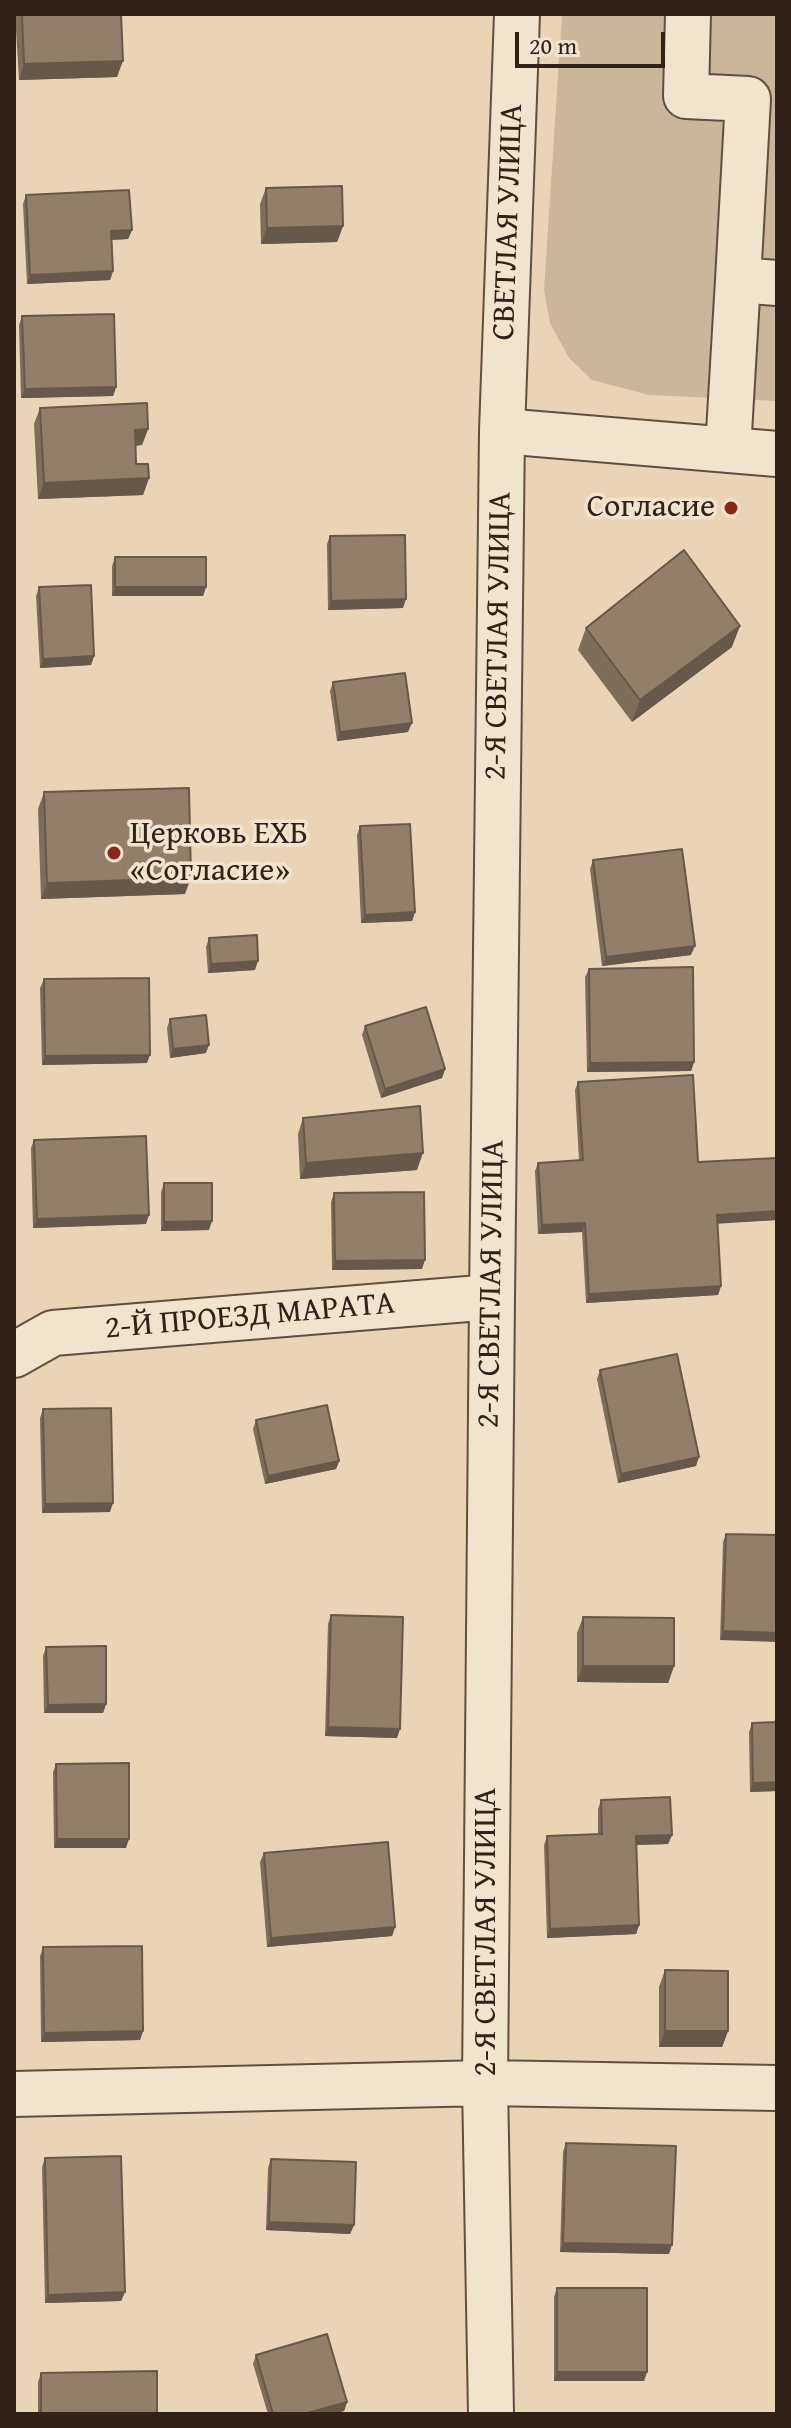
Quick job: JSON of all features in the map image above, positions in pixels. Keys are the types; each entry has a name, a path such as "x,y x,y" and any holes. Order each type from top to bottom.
{"street":[{"name":"СВЕТЛАЯ УЛИЦА","path":"502,431 517,14"},
{"path":"688,14 686,96 748,99 758,281 728,450"},
{"path":"502,431 777,454"},
{"name":"2-Я СВЕТЛАЯ УЛИЦА","path":"491,2414 485,2083 502,431"},
{"name":"2-Й ПРОЕЗД МАРАТА","path":"14,1355 53,1333 492,1297"},
{"path":"14,2094 485,2083 777,2088"}],"shaded area":[{"path":"562,14 777,14 777,401 649,395 592,380 569,358 550,323 544,290"}],"building":[{"path":"22,14 121,14 123,61 24,64"},
{"path":"342,186 343,226 267,228 266,188"},
{"path":"129,190 132,230 111,231 113,271 30,275 26,195"},
{"path":"114,314 116,387 25,389 22,316"},
{"path":"147,403 148,429 135,430 136,464 148,464 149,478 44,483 40,408"},
{"path":"405,535 406,599 331,601 330,536"},
{"path":"684,550 740,626 640,700 586,628"},
{"path":"115,557 206,557 206,587 115,587"},
{"path":"91,585 94,656 43,659 39,587"},
{"path":"405,673 412,723 340,732 333,682"},
{"path":"189,788 191,878 47,883 44,792"},
{"path":"410,824 415,912 365,915 360,826"},
{"path":"682,849 695,946 606,957 593,860"},
{"path":"257,935 258,961 211,964 209,938"},
{"path":"693,967 694,1062 590,1063 589,969"},
{"path":"149,978 150,1055 45,1056 44,979"},
{"path":"426,1007 445,1069 385,1089 365,1026"},
{"path":"206,1015 209,1045 173,1049 170,1019"},
{"path":"693,1075 698,1162 777,1158 777,1211 717,1215 721,1286 589,1294 585,1223 542,1225 538,1163 583,1160 578,1082"},
{"path":"420,1106 423,1153 306,1163 303,1118"},
{"path":"146,1136 149,1215 37,1219 34,1140"},
{"path":"164,1183 212,1183 212,1221 164,1222"},
{"path":"424,1192 425,1260 335,1261 334,1193"},
{"path":"677,1354 699,1457 621,1474 600,1370"},
{"path":"327,1405 339,1461 268,1476 256,1420"},
{"path":"111,1408 113,1503 45,1504 43,1409"},
{"path":"726,1534 777,1535 777,1633 723,1631"},
{"path":"331,1615 403,1617 400,1729 328,1727"},
{"path":"583,1617 674,1618 674,1666 583,1666"},
{"path":"106,1646 106,1704 48,1705 46,1647"},
{"path":"777,1722 777,1782 753,1783 752,1723"},
{"path":"129,1763 129,1839 57,1839 56,1764"},
{"path":"670,1797 672,1835 636,1836 639,1925 550,1929 547,1836 602,1834 601,1800"},
{"path":"388,1842 395,1927 271,1938 264,1853"},
{"path":"142,1946 143,2031 44,2033 43,1947"},
{"path":"665,1970 728,1971 728,2031 665,2031"},
{"path":"566,2143 676,2146 672,2245 563,2243"},
{"path":"121,2156 125,2292 48,2295 45,2158"},
{"path":"271,2159 356,2162 354,2225 269,2222"},
{"path":"557,2288 647,2288 647,2372 557,2372"},
{"path":"327,2334 347,2402 304,2414 273,2414 256,2355"},
{"path":"157,2371 157,2414 41,2414 41,2373"}],"place":[{"name":"Согласие","path":"731,508"},
{"name":"Церковь ЕХБ «Согласие»","path":"114,853"}]}
